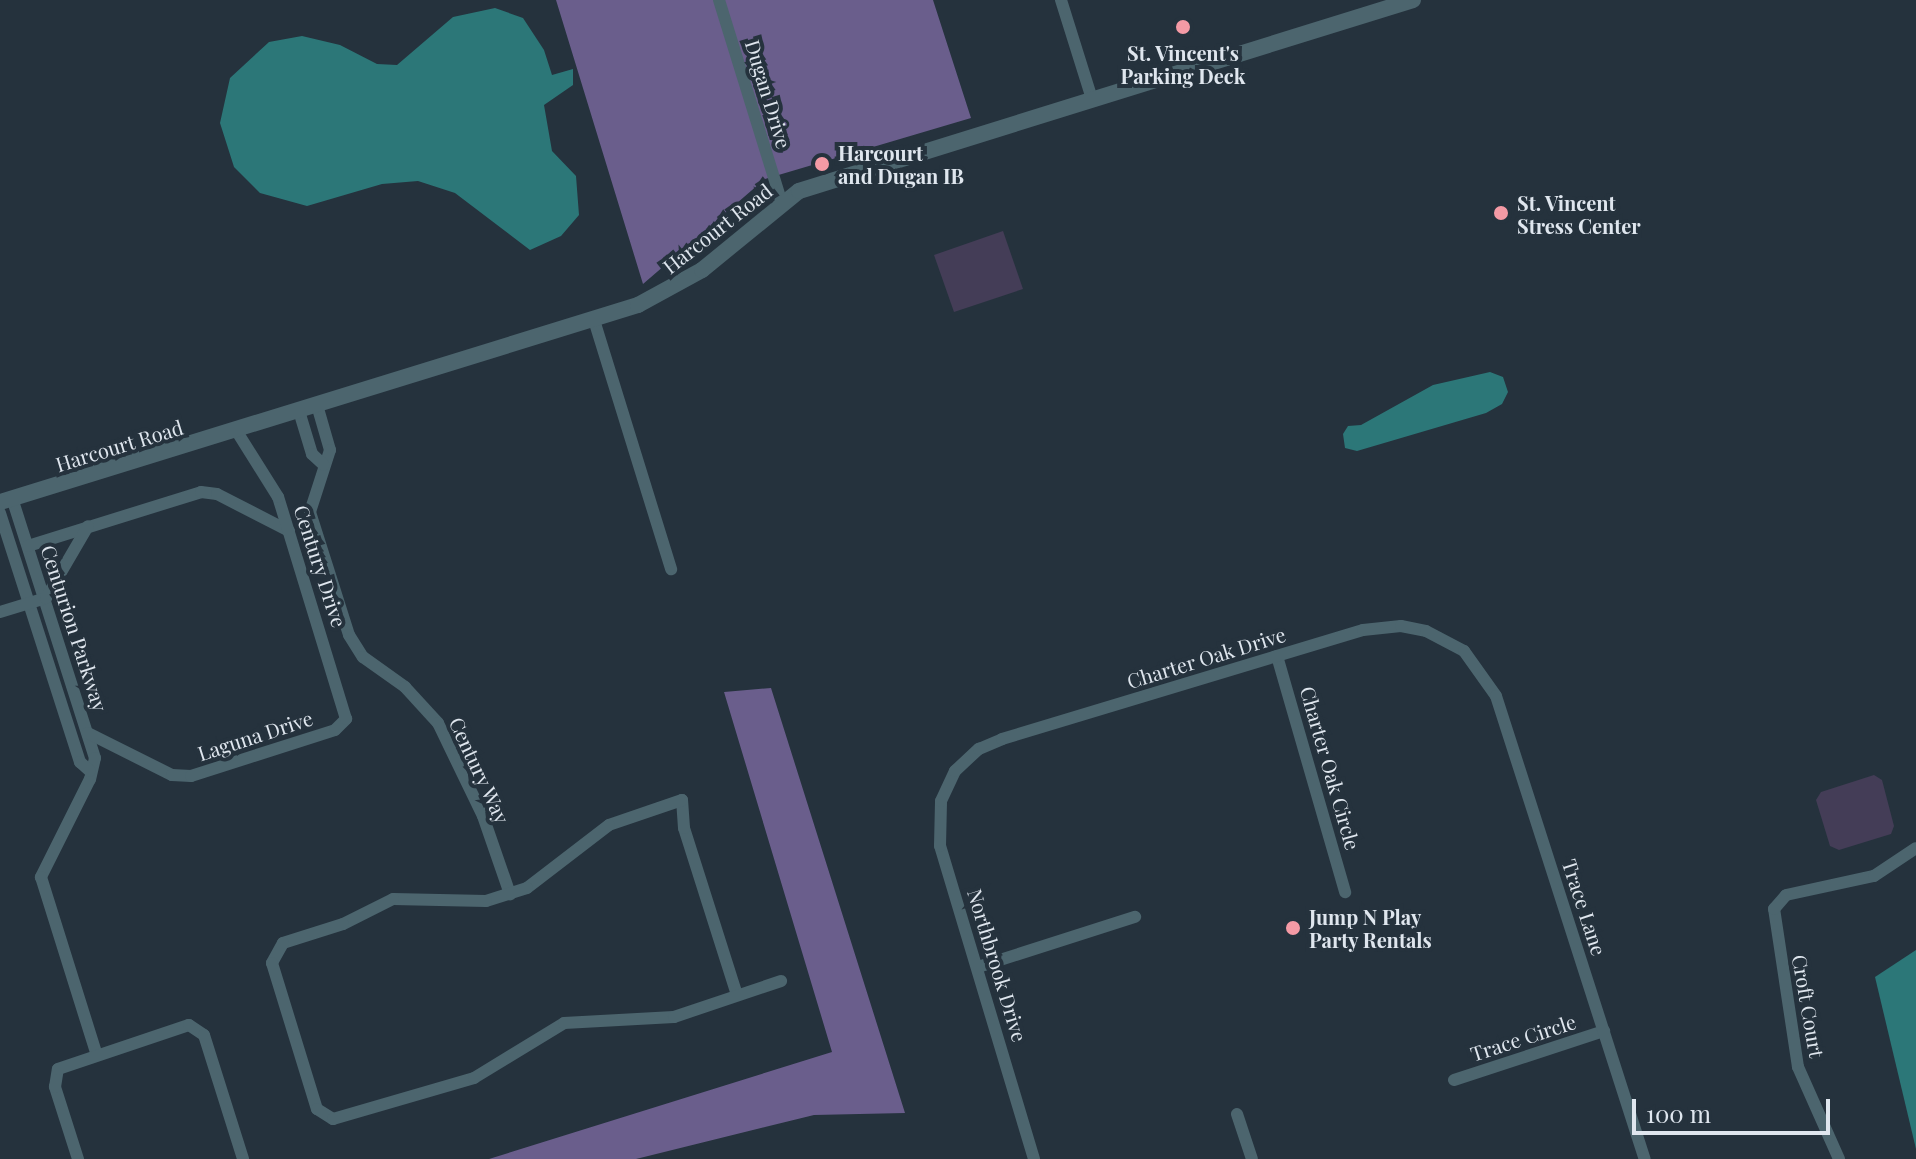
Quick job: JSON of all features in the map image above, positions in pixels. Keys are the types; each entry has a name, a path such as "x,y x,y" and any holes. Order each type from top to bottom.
{"street":[{"name":"Dugan Drive","path":"719,0 781,200"},
{"path":"1061,0 1092,99"},
{"name":"Harcourt Road","path":"6,500 594,320 650,300 692,277 781,200 828,180 1413,0"},
{"path":"594,320 671,569"},
{"name":"Century Way","path":"317,405 330,450 310,512 349,635 363,657 405,687 438,723 483,816 510,894"},
{"path":"299,411 312,454 324,465"},
{"name":"Century Drive","path":"236,430 275,490 347,712 345,722"},
{"path":"28,546 203,492 289,531"},
{"name":"Centurion Parkway","path":"6,500 28,546 46,598 95,758 41,877 96,1053"},
{"name":"Centurion Parkway","path":"0,513 80,762 90,771"},
{"path":"29,604 46,598 88,526"},
{"name":"Centurion Parkway","path":"0,612 29,604"},
{"name":"Charter Oak Drive","path":"948,783 968,757 995,741 1363,630 1401,626 1443,638 1481,669"},
{"name":"Charter Oak Circle","path":"1277,656 1345,892"},
{"name":"Trace Lane","path":"1481,669 1496,696 1645,1159"},
{"name":"Laguna Drive","path":"88,733 172,775 191,776 335,730 345,722"},
{"name":"Northbrook Drive","path":"948,783 938,820 940,846 1034,1159"},
{"path":"737,995 684,828 682,800 609,825 536,884 486,901 393,899 343,924 283,943 274,953 272,967 317,1109 326,1117 341,1119 474,1078 564,1023 666,1018 781,981"},
{"name":"Croft Court","path":"1839,1159 1798,1067 1773,915 1777,901 1874,876 1916,848"},
{"path":"978,967 1135,917"},
{"path":"78,1159 54,1078 62,1065 185,1025 199,1028 243,1159"},
{"name":"Trace Circle","path":"1454,1080 1604,1031"},
{"path":"1237,1114 1252,1159"}],"shaded area":[{"path":"556,0 933,0 971,118 765,179 643,284"},
{"path":"495,8 523,18 544,50 552,75 573,69 573,85 544,105 552,151 576,176 579,215 561,236 530,250 455,193 418,181 382,184 307,206 260,193 234,167 220,123 230,78 269,42 302,36 340,45 377,64 397,65 453,17"},
{"path":"1003,231 1023,289 954,312 934,255"},
{"path":"1490,372 1503,377 1508,392 1502,404 1486,413 1357,451 1345,448 1343,434 1348,426 1361,425 1433,385"},
{"path":"771,688 905,1113 814,1115 636,1159 489,1159 832,1052 724,692"},
{"path":"1874,775 1882,780 1894,826 1891,834 1839,850 1830,846 1816,800 1821,792"},
{"path":"1916,950 1916,1149 1875,977"}],"place":[{"name":"St. Vincent's Parking Deck","path":"1183,27"},
{"name":"Harcourt and Dugan IB","path":"822,164"},
{"name":"St. Vincent Stress Center","path":"1501,213"},
{"name":"Jump N Play Party Rentals","path":"1293,928"}]}
